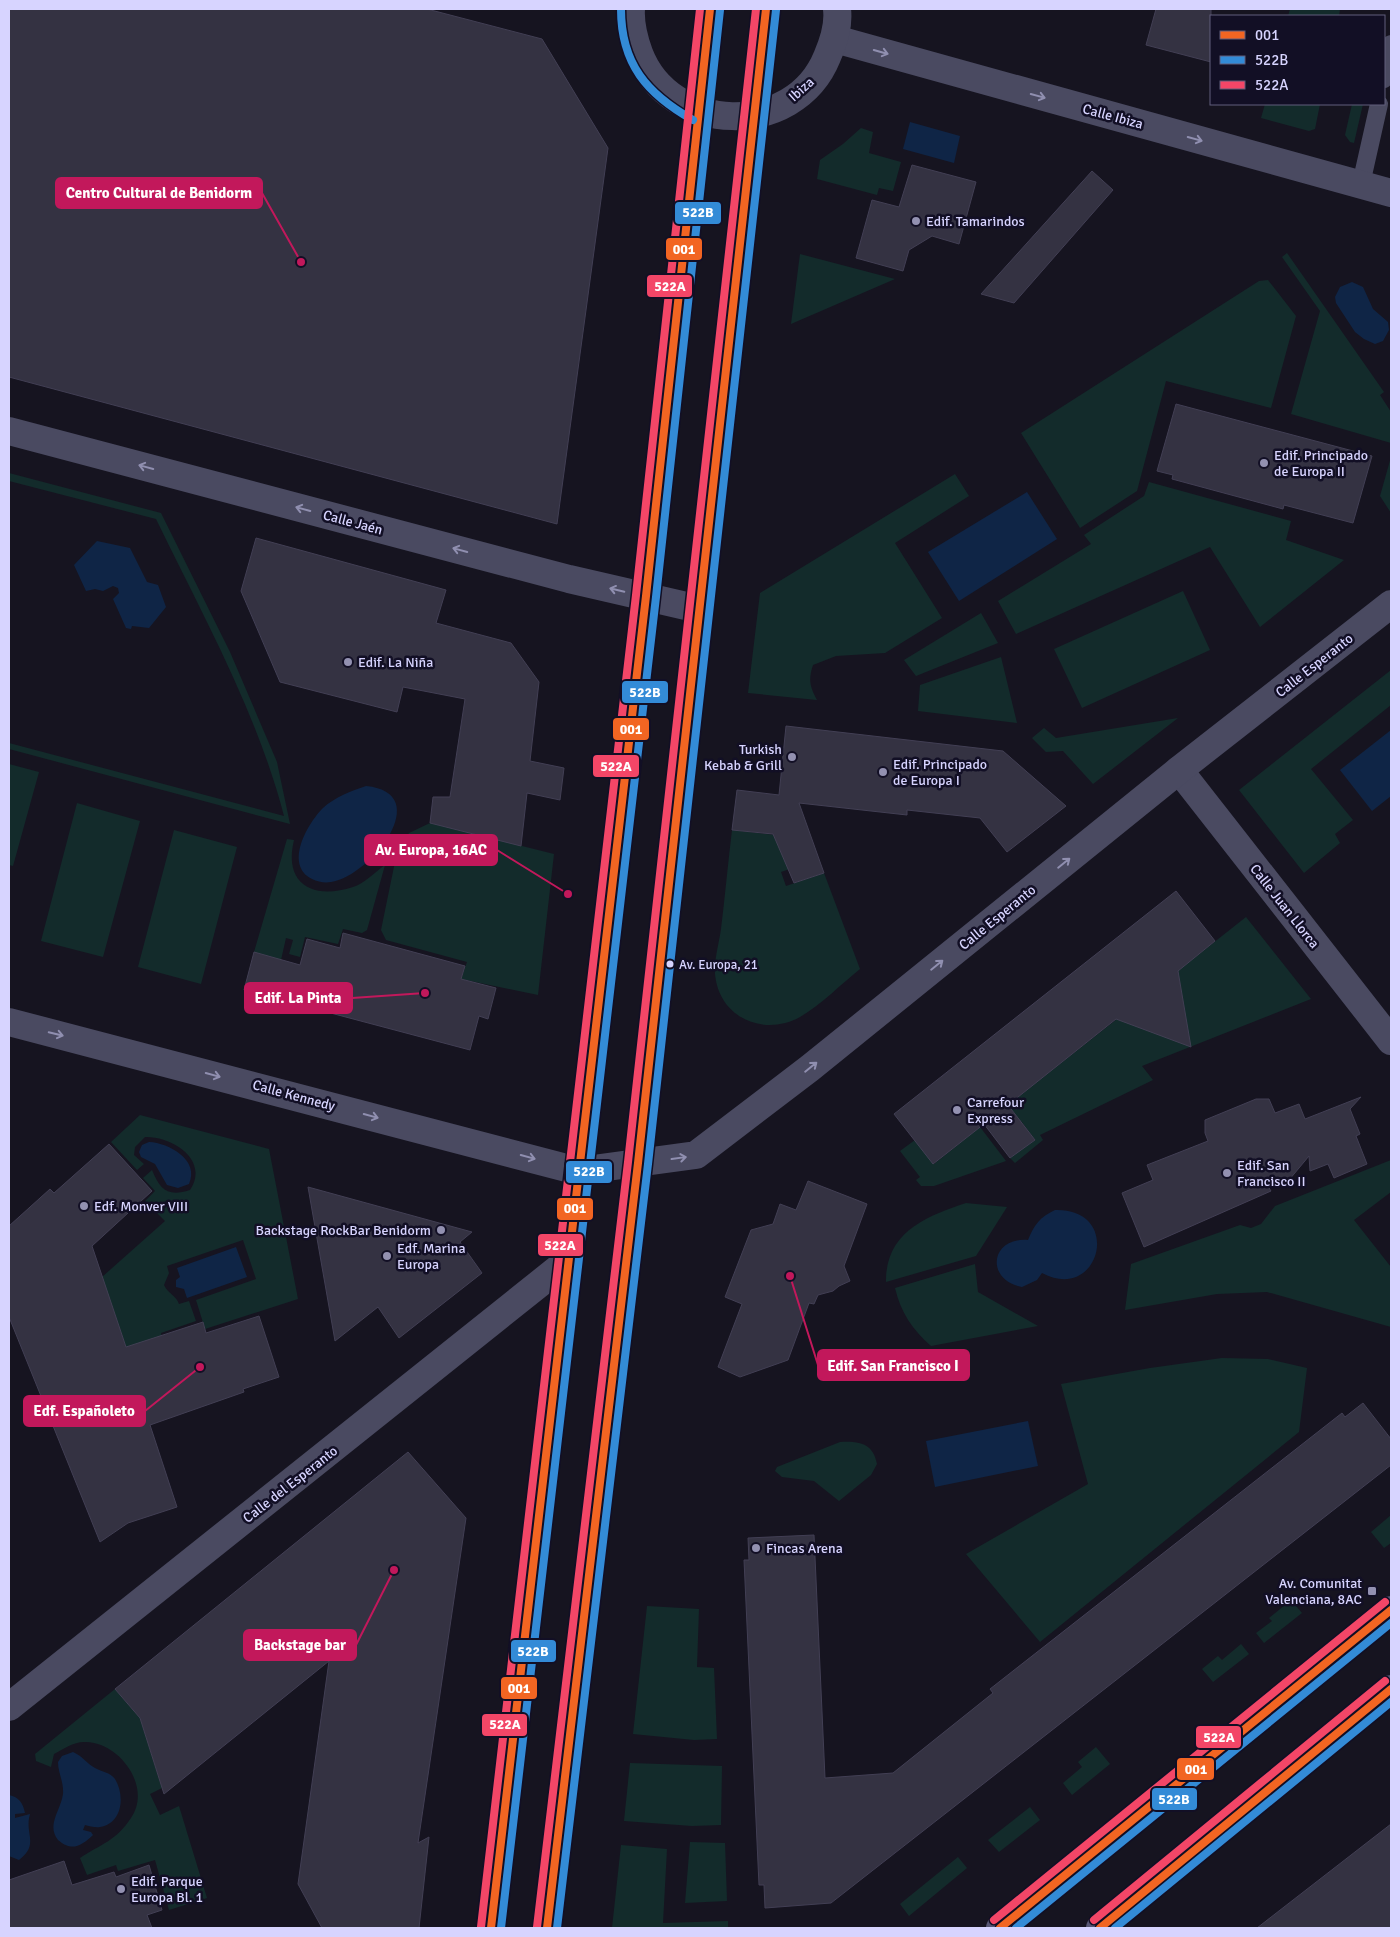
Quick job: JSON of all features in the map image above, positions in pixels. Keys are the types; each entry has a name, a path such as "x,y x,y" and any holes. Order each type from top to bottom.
{"main road":[{"path":"491,1928 646,596 710,9"},
{"path":"547,1928 638,1163 766,9"},
{"path":"1000,1928 1391,1610"},
{"path":"1100,1928 1391,1689"}],"street":[{"name":"Ibiza","path":"631,9 634,41 643,64 658,84 677,100 698,111 725,117 754,115 782,106 806,89 824,66 835,38 837,9"},
{"name":"Calle Ibiza","path":"835,38 1391,193"},
{"name":"Calle Jaén","path":"9,432 569,579 699,608"},
{"name":"Calle Esperanto","path":"578,1171 696,1156 705,1150 1179,770 1391,604"},
{"name":"Calle Juan Llorca","path":"1179,770 1391,1042"},
{"name":"Calle Kennedy","path":"9,1022 578,1171"},
{"name":"Calle del Esperanto","path":"9,1707 569,1260"}],"lane":[{"path":"1385,74 1391,44"},
{"path":"1361,184 1378,105"}],"green space":[{"path":"1290,9 1340,9 1339,15 1288,15"},
{"path":"1265,105 1320,105 1315,129 1309,131 1261,118"},
{"path":"1352,105 1363,105 1354,143 1350,142 1345,135"},
{"path":"861,128 873,132 869,153 901,162 893,191 879,188 877,195 817,179 820,160 843,144"},
{"path":"1287,253 1384,392 1380,395 1391,412 1391,443 1291,414 1320,311 1282,257"},
{"path":"800,254 895,279 791,324"},
{"path":"1268,280 1296,316 1271,408 1166,381 1137,491 1080,528 1021,433 1259,281"},
{"path":"1391,457 1391,513 1380,496"},
{"path":"9,473 161,513 230,652 277,762 290,824 9,749 9,743 284,816 273,777 244,702 228,665 156,519 9,481"},
{"path":"955,474 969,496 895,543 942,618 885,653 836,656 813,665 811,683 817,700 748,693 760,593"},
{"path":"1149,482 1291,521 1286,540 1344,560 1260,627 1210,547 1016,634 998,601 1091,544 1084,535 1144,496"},
{"path":"1183,591 1210,650 1082,708 1054,649"},
{"path":"981,613 998,643 916,676 904,660"},
{"path":"1001,657 1017,723 918,711 920,685"},
{"path":"1391,670 1391,705 1311,769 1353,820 1335,834 1340,843 1304,873 1239,790"},
{"path":"1178,718 1093,784 1063,751 1046,752 1032,738 1044,728 1056,738"},
{"path":"9,764 39,772 13,866 9,865"},
{"path":"77,803 140,821 103,957 41,941"},
{"path":"430,823 554,854 538,995 461,979 467,962 386,940 381,930 397,852 409,833"},
{"path":"174,830 237,847 201,984 138,967"},
{"path":"732,830 775,835 801,865 781,872 786,886 824,873 860,969 816,1007 786,1023 758,1024 746,1020 734,1012 725,1002 718,989 715,963 721,929"},
{"path":"287,839 294,840 293,868 298,878 314,890 339,891 353,887 365,881 385,865 367,930 362,933 343,929 338,944 305,937 300,957 289,954 293,940 286,938 281,960 254,952"},
{"path":"1246,917 1311,999 1142,1066 1153,1080 1040,1135 1043,1140 1015,1163 1010,1158 1035,1140 1021,1121 996,1139 984,1124"},
{"path":"140,1115 269,1149 298,1299 205,1329 196,1300 256,1279 243,1240 167,1266 169,1273 164,1285 179,1304 189,1301 196,1321 161,1333 164,1344 128,1354 102,1277 165,1221 145,1201 155,1191 143,1178 152,1170 162,1187 176,1193 190,1190 195,1179 195,1169 192,1160 176,1145 156,1138 145,1137 135,1147 134,1155 144,1164 137,1170 111,1142"},
{"path":"980,1127 1006,1161 934,1186 921,1186 916,1180 920,1177 900,1151 915,1140 934,1164"},
{"path":"1391,1160 1391,1192 1354,1220 1391,1267 1391,1327 1267,1292 1217,1294 1125,1310 1131,1264 1240,1225 1251,1228 1261,1224 1275,1206"},
{"path":"966,1203 1007,1207 976,1256 886,1282 888,1265 893,1250 901,1238 923,1221"},
{"path":"975,1264 978,1292 1038,1326 931,1346 908,1320 900,1305 895,1288"},
{"path":"1222,1358 1268,1359 1307,1368 1299,1432 1040,1642 966,1554 1088,1484 1061,1384 1150,1368"},
{"path":"840,1442 853,1442 864,1445 872,1452 877,1464 871,1475 839,1501 814,1481 782,1477 775,1471 777,1467"},
{"path":"1391,1515 1391,1543 1384,1548 1371,1532"},
{"path":"1291,1600 1302,1613 1264,1643 1256,1633 1272,1621 1269,1618"},
{"path":"647,1606 699,1609 697,1667 714,1668 717,1739 694,1740 633,1734"},
{"path":"1241,1644 1249,1654 1213,1682 1202,1669 1218,1656 1222,1660"},
{"path":"115,1689 140,1718 162,1788 150,1794 160,1815 179,1806 207,1898 169,1910 155,1860 118,1871 116,1865 87,1875 80,1858 120,1832 131,1818 137,1806 138,1794 130,1769 111,1750 99,1744 86,1742 69,1746 54,1754 51,1767 36,1761 35,1754"},
{"path":"1096,1747 1110,1764 1072,1795 1063,1783 1082,1767 1078,1762"},
{"path":"630,1763 722,1766 721,1825 692,1826 624,1821"},
{"path":"1030,1807 1040,1820 999,1852 988,1840"},
{"path":"690,1842 725,1843 727,1901 685,1903"},
{"path":"621,1845 667,1849 663,1923 728,1921 728,1928 612,1928"},
{"path":"958,1857 967,1868 909,1916 900,1904"}],"water":[{"path":"910,122 960,136 954,163 903,149"},
{"path":"1352,282 1363,287 1373,309 1388,322 1389,330 1383,341 1375,344 1355,332 1336,303 1335,297 1340,287"},
{"path":"1027,492 1057,539 959,601 928,552"},
{"path":"97,541 130,548 147,582 158,585 166,607 149,628 132,626 131,629 126,628 113,599 119,593 118,588 113,586 103,591 95,589 86,591 74,565"},
{"path":"1391,730 1391,796 1372,811 1340,770"},
{"path":"366,786 386,792 396,803 396,818 390,834 378,851 347,876 331,882 319,882 312,879 304,873 300,864 299,855 305,834 323,808 349,792"},
{"path":"149,1142 173,1149 181,1154 190,1167 189,1184 178,1188 167,1185 155,1164 141,1157 139,1152 142,1145"},
{"path":"1055,1210 1077,1213 1090,1223 1097,1237 1096,1252 1090,1266 1078,1276 1062,1279 1042,1273 1037,1280 1022,1287 1010,1283 1002,1276 998,1268 997,1260 1000,1252 1006,1245 1015,1241 1028,1240 1038,1222"},
{"path":"236,1247 247,1277 187,1298 184,1289 176,1287 176,1280 180,1277 177,1268"},
{"path":"1028,1421 1038,1466 935,1487 926,1441"},
{"path":"73,1752 92,1766 108,1773 115,1779 121,1800 120,1808 113,1820 100,1827 85,1825 83,1830 91,1832 93,1835 80,1845 72,1847 58,1840 53,1829 63,1794 58,1762 62,1756"},
{"path":"9,1795 18,1799 24,1809 25,1813 15,1814 15,1818 30,1814 29,1849 19,1860 9,1856"}],"building":[{"path":"9,9 427,9 542,39 608,148 557,524 9,377"},
{"path":"1156,9 1211,9 1210,62 1146,45"},
{"name":"Edif. Tamarindos","path":"912,165 976,182 959,244 932,236 909,250 903,271 856,258 872,200 899,207"},
{"path":"1092,171 1113,190 1014,303 981,294"},
{"name":"Edif. Principado de Europa II","path":"1176,404 1372,456 1353,523 1284,505 1283,509 1172,479 1173,475 1157,471"},
{"path":"256,538 446,590 436,623 511,643 539,682 530,761 564,768 560,800 527,793 521,846 430,823 433,797 450,797 465,699 403,687 397,712 280,682 241,591"},
{"name":"Edif. Principado de Europa I","path":"786,726 1003,751 1066,806 1007,852 980,818 907,810 907,815 799,803 824,873 794,883 773,834 732,830 737,790 779,795"},
{"path":"1176,891 1215,941 1178,971 1191,1047 1116,1019 1008,1105 1035,1140 1010,1158 984,1124 933,1164 894,1114"},
{"path":"343,933 465,966 461,979 496,988 488,1019 479,1016 470,1050 244,990 254,952 300,965 307,939 340,948"},
{"name":"Edif. San Francisco II","path":"1361,1097 1350,1109 1360,1134 1356,1136 1367,1164 1334,1178 1328,1164 1310,1171 1309,1156 1289,1180 1269,1188 1271,1191 1144,1247 1122,1193 1153,1180 1147,1165 1208,1141 1205,1133 1205,1120 1256,1099 1269,1099 1275,1113 1299,1104 1305,1119"},
{"path":"109,1144 152,1191 92,1246 126,1347 203,1322 206,1333 259,1316 279,1377 243,1389 244,1392 150,1425 177,1507 128,1523 100,1542 9,1317 9,1226 50,1189 54,1193"},
{"path":"808,1181 867,1204 844,1266 850,1281 833,1291 818,1295 814,1304 809,1303 788,1360 740,1377 718,1367 742,1304 725,1297 751,1230 773,1224 780,1204 796,1210"},
{"path":"308,1187 472,1232 460,1242 482,1273 399,1338 378,1307 335,1341"},
{"path":"1363,1403 1391,1439 1391,1465 831,1903 765,1908 764,1885 759,1885 744,1560 749,1560 748,1538 814,1535 825,1778 893,1773 993,1693 990,1689 1342,1413 1345,1417"},
{"path":"408,1452 466,1518 418,1843 429,1837 419,1928 322,1928 298,1884 329,1661 164,1794 140,1718 115,1689"},
{"path":"1391,1824 1391,1928 1257,1928"},
{"name":"Edif. Parque Europa Bl. 1","path":"64,1861 72,1885 114,1872 116,1877 149,1865 162,1910 147,1915 152,1928 9,1928 9,1880"}],"transit line":[{"name":"522B","path":"621,9 622,28 626,46 640,75 662,99 693,120"},
{"name":"522A","path":"481,1927 636,595 700,9"},
{"name":"001","path":"491,1928 646,596 710,9"},
{"name":"522A","path":"537,1927 628,1162 756,9"},
{"name":"001","path":"547,1928 638,1163 766,9"},
{"name":"522B","path":"501,1928 656,597 720,10"},
{"name":"522B","path":"557,1928 648,1164 776,10"},
{"name":"522A","path":"994,1920 1385,1602"},
{"name":"001","path":"1000,1928 1391,1610"},
{"name":"522B","path":"1016,1928 1391,1623"},
{"name":"522A","path":"1094,1920 1385,1681"},
{"name":"001","path":"1100,1928 1391,1689"},
{"name":"522B","path":"1115,1928 1391,1702"}],"place":[{"name":"Edif. Tamarindos","path":"916,221"},
{"name":"Centro Cultural de Benidorm","path":"301,262"},
{"name":"Edif. Principado de Europa II","path":"1264,463"},
{"name":"Edif. La Niña","path":"348,662"},
{"name":"Turkish Kebab & Grill","path":"792,757"},
{"name":"Edif. Principado de Europa I","path":"883,772"},
{"name":"Av. Europa, 16AC","path":"568,894"},
{"name":"Av. Europa, 21","path":"670,964"},
{"name":"Edif. La Pinta","path":"425,993"},
{"name":"Carrefour Express","path":"957,1110"},
{"name":"Edif. San Francisco II","path":"1227,1173"},
{"name":"Edf. Monver VIII","path":"84,1206"},
{"name":"Backstage RockBar Benidorm","path":"441,1230"},
{"name":"Edf. Marina Europa","path":"387,1256"},
{"name":"Edif. San Francisco I","path":"790,1276"},
{"name":"Edf. Españoleto","path":"200,1367"},
{"name":"Fincas Arena","path":"756,1548"},
{"name":"Backstage bar","path":"394,1570"},
{"name":"Av. Comunitat Valenciana, 8AC","path":"1372,1591"},
{"name":"Edif. Parque Europa Bl. 1","path":"121,1889"}]}
